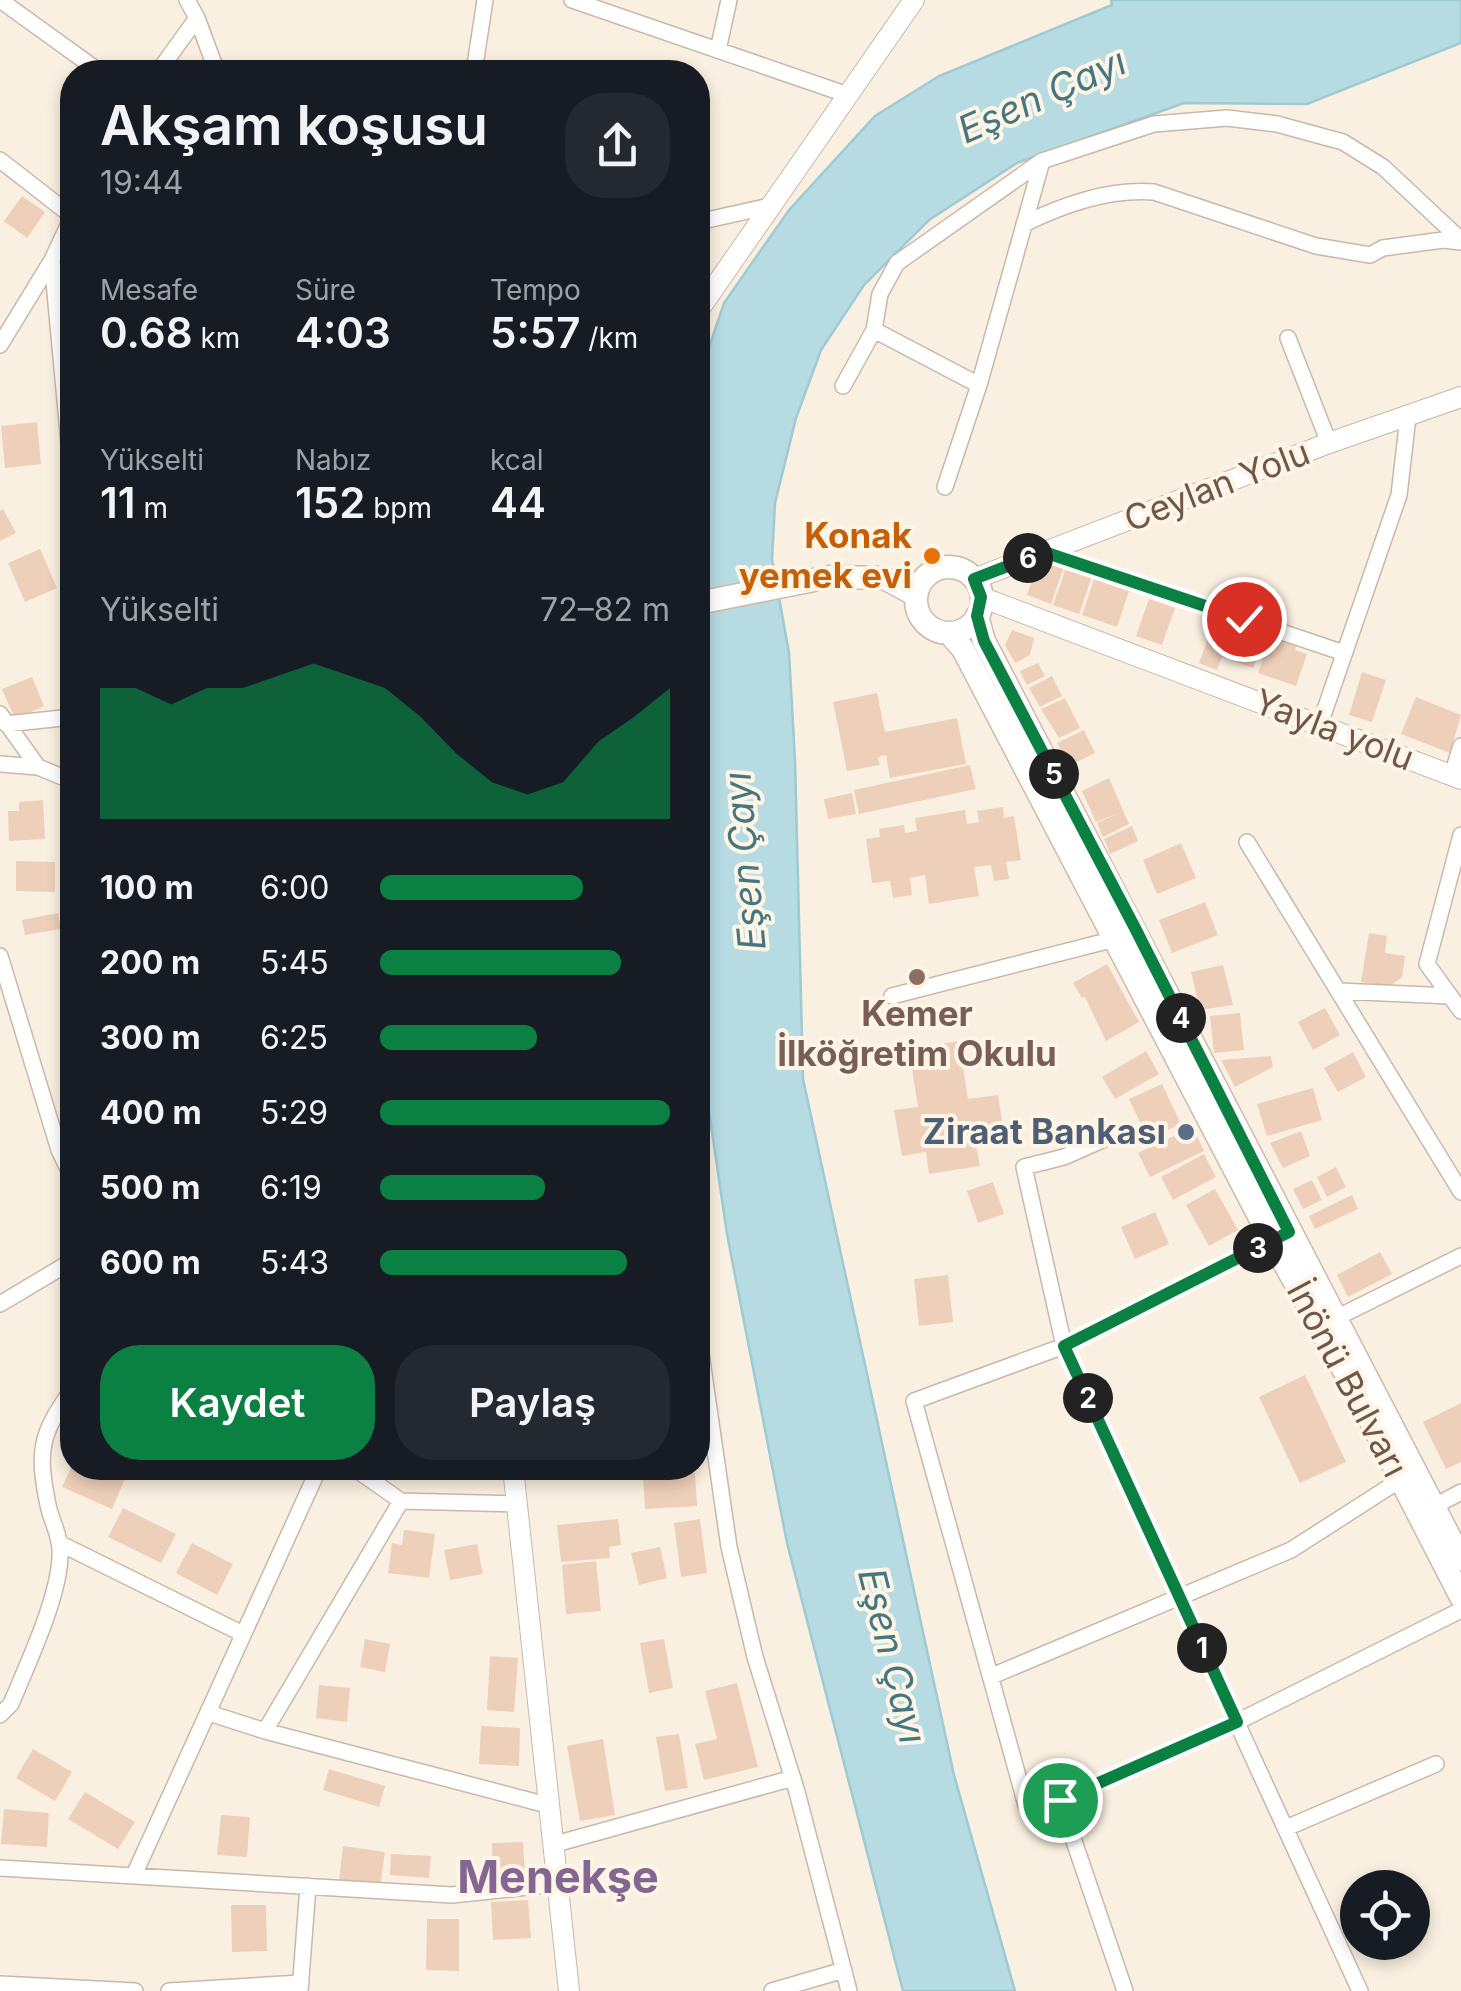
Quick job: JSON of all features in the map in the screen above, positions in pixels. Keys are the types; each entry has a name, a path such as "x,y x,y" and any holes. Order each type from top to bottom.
{"main road":[{"path":"957,568 977,598 970,625 949,633 937,631 920,616 916,594 920,584 937,569 957,568"},
{"path":"710,601 830,576 884,578 916,594"},
{"name":"İnönü Bulvarı","path":"977,598 984,641 1125,933 1400,1480 1427,1510 1461,1559"},
{"name":"İnönü Bulvarı","path":"949,633 963,648 1125,933"},
{"name":"İnönü Bulvarı","path":"1281,1237 1338,1317 1427,1510 1461,1598"}],"street":[{"path":"0,0 83,60"},
{"path":"187,0 213,60"},
{"path":"476,60 485,0"},
{"path":"572,0 606,6 848,95"},
{"path":"718,50 729,0"},
{"path":"710,280 770,206 914,0"},
{"path":"167,60 197,18"},
{"path":"843,386 874,330 880,294 897,263 1042,161 1154,124 1227,118 1277,124 1343,142 1383,167 1461,241"},
{"path":"0,160 60,207"},
{"path":"946,487 1042,161"},
{"path":"1024,224 1060,206 1128,190 1154,192 1316,246 1370,255 1383,248 1461,241"},
{"path":"710,219 770,206"},
{"path":"3,335 60,242"},
{"path":"52,260 60,346"},
{"path":"874,330 979,385"},
{"path":"1288,338 1329,442"},
{"name":"Ceylan Yolu","path":"977,598 1044,552 1329,442 1461,396"},
{"path":"1320,724 1399,496 1408,417"},
{"path":"1044,552 1344,653"},
{"name":"Yayla yolu","path":"977,598 1456,778"},
{"path":"3,719 60,717"},
{"path":"3,719 38,766"},
{"path":"1456,778 1461,746"},
{"path":"0,764 38,766 60,776"},
{"path":"1461,835 1426,964 1461,1011"},
{"path":"1246,842 1461,1192"},
{"path":"892,996 1125,933"},
{"path":"0,956 60,1152"},
{"path":"1339,991 1450,996"},
{"path":"1109,1137 1064,1157 1024,1167 1064,1346 1360,1991"},
{"path":"1281,1237 1064,1346 914,1401 1026,1805 1060,1800 1237,1722 1461,1610"},
{"path":"1338,1317 1461,1256"},
{"path":"0,1304 60,1267"},
{"path":"0,1715 10,1704 53,1593 59,1543 48,1506 42,1460 47,1426 60,1407"},
{"path":"710,1416 729,1547 755,1657 793,1778 850,1991"},
{"path":"134,1874 314,1480"},
{"path":"371,1480 401,1501 517,1504"},
{"path":"514,1480 569,1991"},
{"path":"992,1676 1290,1550 1400,1480"},
{"path":"1427,1510 1461,1492"},
{"path":"265,1732 401,1501"},
{"path":"59,1543 243,1634"},
{"path":"209,1714 548,1805"},
{"path":"1286,1828 1436,1764"},
{"path":"552,1845 793,1778"},
{"path":"1060,1800 1125,1991"},
{"path":"0,1868 452,1895 556,1884"},
{"path":"169,1991 300,1987 308,1886"},
{"path":"772,1991 844,1970"},
{"path":"0,1984 135,1991"}],"water":[{"name":"Eşen Çayı","path":"1111,0 1461,0 1461,43 1307,104 1184,103 1017,163 929,220 864,285 821,350 796,418 775,503 772,559 789,653 803,1079 954,1775 1015,1991 903,1991 787,1543 727,1234 710,1119 710,344 724,303 789,210 875,116 939,76 1112,5"}],"building":[{"path":"22,196 45,212 27,238 4,221"},
{"path":"37,422 41,464 5,468 1,426"},
{"path":"3,509 16,533 0,541 0,511"},
{"path":"40,549 57,588 25,602 8,563"},
{"path":"1049,562 1064,567 1051,604 1027,595 1037,566 1047,570"},
{"path":"1067,565 1093,574 1079,614 1053,605"},
{"path":"1094,579 1129,591 1117,627 1082,615"},
{"path":"1149,599 1175,608 1162,645 1136,636"},
{"path":"1213,624 1263,641 1253,668 1222,657 1217,670 1199,663"},
{"path":"1012,630 1034,638 1030,655 1015,663 1005,645"},
{"path":"1280,640 1297,645 1295,650 1307,654 1296,686 1258,673 1269,641 1278,644"},
{"path":"1038,663 1045,676 1027,685 1020,671"},
{"path":"1362,672 1386,680 1372,722 1349,715"},
{"path":"1052,676 1062,696 1040,707 1029,688"},
{"path":"32,677 44,706 15,719 2,689"},
{"path":"877,693 885,732 957,718 966,764 890,778 886,755 878,757 880,765 847,771 833,702"},
{"path":"1416,697 1461,715 1450,753 1401,734"},
{"path":"1065,698 1080,728 1059,738 1041,709"},
{"path":"1084,730 1095,753 1069,766 1057,743"},
{"path":"970,765 976,789 859,814 854,790"},
{"path":"1109,778 1129,824 1103,837 1097,823 1119,813 1096,822 1082,791"},
{"path":"852,793 856,814 828,819 824,799"},
{"path":"43,800 45,839 9,841 8,811 19,811 19,802"},
{"path":"1003,807 1004,818 1014,816 1021,860 1006,862 1009,879 994,881 991,865 974,867 979,896 929,904 925,875 910,878 912,895 893,898 890,881 872,883 866,839 880,837 879,829 904,825 905,833 917,831 915,818 965,810 967,824 979,822 977,811"},
{"path":"1132,826 1138,841 1110,854 1104,839"},
{"path":"1181,843 1196,878 1157,894 1143,860"},
{"path":"16,861 55,862 55,892 16,891"},
{"path":"1205,902 1218,935 1172,953 1159,920"},
{"path":"58,913 60,929 25,935 22,920"},
{"path":"1369,933 1387,936 1385,953 1405,956 1402,977 1390,986 1361,982"},
{"path":"1107,964 1139,1022 1106,1041 1085,997 1073,983"},
{"path":"1223,965 1233,1005 1200,1010 1191,972"},
{"path":"1325,1008 1340,1035 1313,1050 1298,1022"},
{"path":"1240,1013 1244,1050 1214,1053 1210,1016"},
{"path":"959,1041 968,1099 998,1095 1005,1140 976,1145 980,1166 929,1174 926,1152 902,1156 894,1110 918,1107 909,1050"},
{"path":"1146,1051 1159,1074 1115,1099 1102,1077"},
{"path":"1353,1052 1366,1077 1338,1092 1324,1068"},
{"path":"1271,1056 1273,1067 1235,1087 1221,1060"},
{"path":"1162,1084 1181,1124 1148,1139 1129,1099"},
{"path":"1313,1088 1322,1120 1267,1136 1257,1104"},
{"path":"1193,1127 1204,1151 1150,1177 1138,1153"},
{"path":"1301,1131 1310,1156 1283,1168 1270,1143"},
{"path":"1204,1154 1216,1177 1173,1200 1161,1177"},
{"path":"1336,1167 1346,1187 1327,1197 1317,1177"},
{"path":"1312,1180 1322,1200 1303,1209 1293,1189"},
{"path":"993,1182 1004,1214 978,1223 967,1191"},
{"path":"1215,1189 1238,1230 1209,1246 1186,1205"},
{"path":"1352,1195 1358,1209 1315,1229 1309,1216"},
{"path":"1155,1212 1169,1244 1135,1259 1121,1227"},
{"path":"1380,1252 1392,1274 1348,1297 1337,1275"},
{"path":"948,1275 953,1322 919,1326 914,1279"},
{"path":"1305,1375 1346,1462 1300,1483 1259,1397"},
{"path":"1461,1403 1461,1462 1446,1469 1423,1422"},
{"path":"65,1480 124,1480 112,1509 62,1487"},
{"path":"643,1480 695,1480 697,1506 645,1509"},
{"path":"123,1508 176,1534 161,1563 108,1537"},
{"path":"618,1519 621,1545 609,1547 610,1558 561,1562 557,1525"},
{"path":"700,1519 707,1573 681,1577 674,1523"},
{"path":"404,1530 435,1534 429,1578 388,1573 392,1543 402,1545"},
{"path":"192,1543 233,1564 217,1595 176,1573"},
{"path":"477,1544 483,1574 450,1580 444,1550"},
{"path":"660,1547 667,1578 639,1585 631,1553"},
{"path":"596,1561 601,1611 566,1614 562,1565"},
{"path":"365,1639 390,1644 385,1672 360,1667"},
{"path":"664,1639 673,1688 649,1693 640,1643"},
{"path":"490,1656 518,1658 514,1712 487,1710"},
{"path":"737,1683 758,1767 704,1780 695,1744 717,1739 705,1691"},
{"path":"319,1685 350,1688 347,1722 316,1718"},
{"path":"481,1726 520,1728 519,1766 479,1764"},
{"path":"679,1734 688,1788 665,1791 656,1737"},
{"path":"603,1739 615,1815 580,1821 567,1746"},
{"path":"33,1749 72,1772 55,1801 16,1778"},
{"path":"329,1769 385,1786 379,1807 323,1790"},
{"path":"85,1792 135,1822 118,1849 68,1819"},
{"path":"4,1809 49,1813 47,1847 1,1844"},
{"path":"221,1815 250,1817 247,1857 217,1855"},
{"path":"523,1842 525,1875 493,1876 492,1843"},
{"path":"343,1846 385,1852 380,1887 339,1882"},
{"path":"391,1854 431,1856 429,1878 390,1875"},
{"path":"528,1900 531,1938 493,1940 491,1902"},
{"path":"231,1905 266,1905 267,1951 232,1952"},
{"path":"427,1919 459,1919 459,1971 426,1970"}],"place":[{"name":"Konak yemek evi","path":"932,556"},
{"name":"Kemer İlköğretim Okulu","path":"917,977"},
{"name":"Ziraat Bankası","path":"1186,1132"}],"district":[{"name":"Menekşe","path":"558,1877"}],"route":[{"path":"1060,1800 1237,1722 1064,1346 1289,1232 984,641 977,616 981,597 974,579 1044,552 1244,619"}]}
